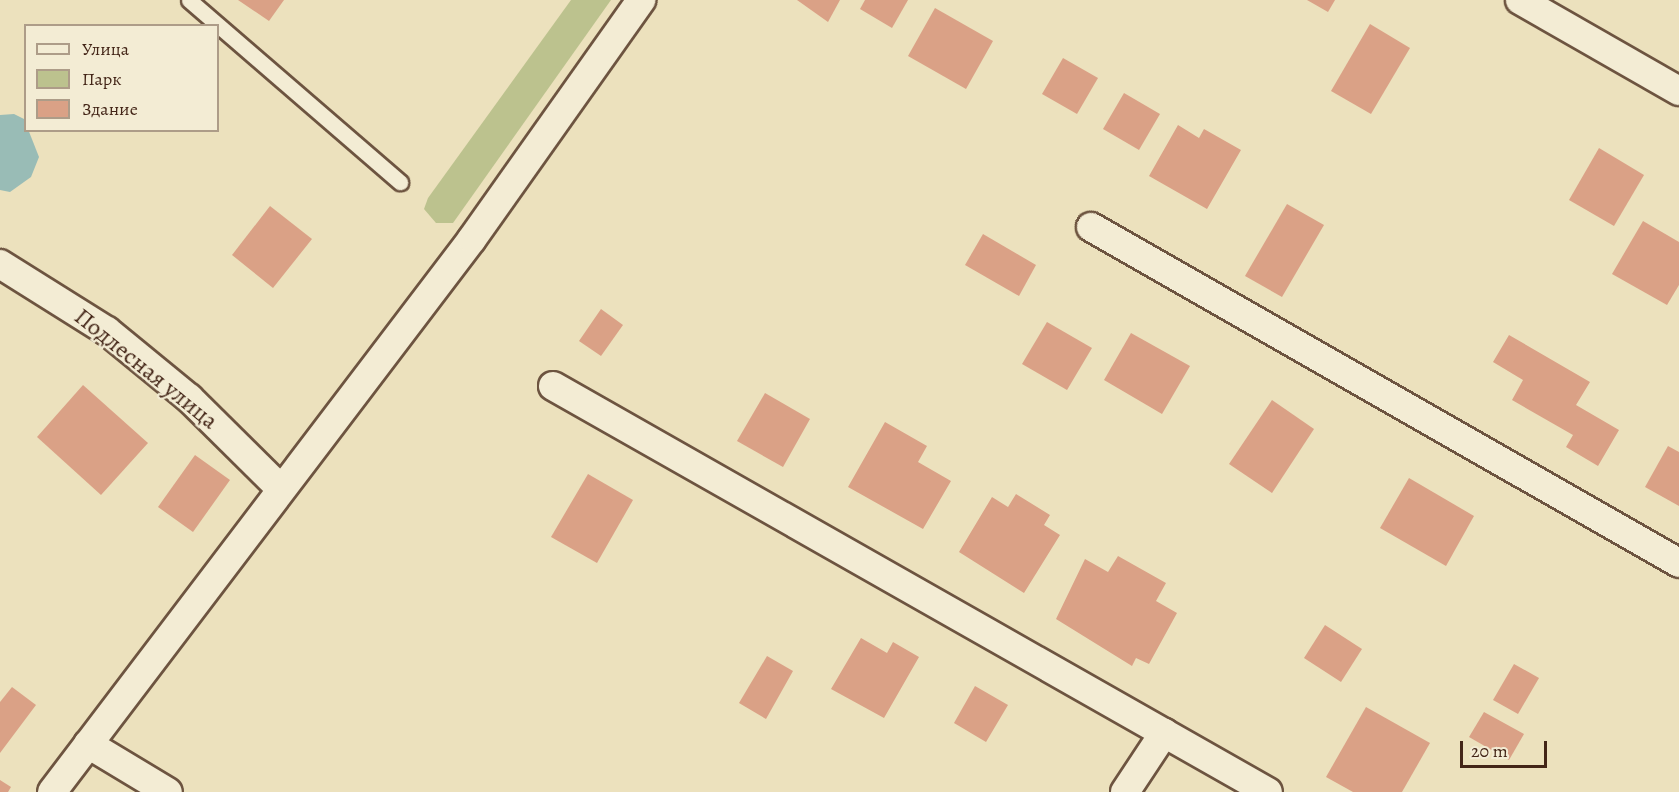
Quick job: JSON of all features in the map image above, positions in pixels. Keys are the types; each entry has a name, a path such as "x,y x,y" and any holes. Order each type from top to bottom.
{"street":[{"path":"52,792 472,238 640,0"},
{"path":"1520,0 1679,91"},
{"path":"1091,227 1679,563"},
{"name":"Подлесная улица","path":"0,264 107,331 189,398 280,489"},
{"path":"553,386 1268,792"},
{"path":"1125,792 1164,733"},
{"path":"88,744 168,792"}],"lane":[{"path":"189,0 217,24"},
{"path":"219,26 400,182"}],"green space":[{"path":"571,0 611,0 453,223 436,223 424,209 428,198"}],"water":[{"path":"14,114 24,119 24,132 29,132 39,157 31,177 10,192 0,190 0,115"}],"building":[{"path":"238,0 284,0 269,21"},
{"path":"797,0 840,0 828,22"},
{"path":"865,0 908,0 892,28 860,9"},
{"path":"1307,0 1335,0 1328,12"},
{"path":"935,8 993,41 966,89 908,56"},
{"path":"1370,24 1410,48 1371,114 1331,91"},
{"path":"1063,58 1098,78 1077,114 1042,94"},
{"path":"1124,93 1160,114 1139,150 1103,129"},
{"path":"1178,125 1199,138 1204,129 1241,150 1207,209 1149,176"},
{"path":"1599,148 1644,175 1614,226 1569,200"},
{"path":"1287,204 1324,225 1282,297 1245,276"},
{"path":"270,206 312,239 273,288 232,255"},
{"path":"1643,221 1679,242 1679,285 1667,305 1612,274"},
{"path":"983,234 1036,265 1019,296 965,265"},
{"path":"601,309 623,325 601,356 579,341"},
{"path":"1047,322 1092,348 1067,390 1022,364"},
{"path":"1131,333 1190,366 1162,414 1104,380"},
{"path":"1509,335 1590,382 1576,405 1619,430 1598,466 1566,447 1573,435 1512,400 1523,380 1493,362"},
{"path":"83,385 148,443 101,495 37,437"},
{"path":"765,393 810,419 783,467 737,441"},
{"path":"1272,400 1314,429 1272,493 1229,464"},
{"path":"885,422 927,446 918,462 951,481 923,529 848,487"},
{"path":"1668,446 1679,452 1679,506 1645,487"},
{"path":"195,455 230,480 193,532 158,507"},
{"path":"588,474 633,500 597,563 551,537"},
{"path":"1409,478 1474,516 1446,566 1380,528"},
{"path":"1016,494 1050,515 1044,525 1060,535 1024,593 959,552 992,497 1008,507"},
{"path":"1118,556 1166,583 1156,601 1177,613 1149,664 1136,658 1132,666 1056,619 1085,559 1108,572"},
{"path":"1325,625 1362,649 1341,682 1304,658"},
{"path":"861,638 887,653 893,642 919,657 884,718 831,689"},
{"path":"767,656 793,671 766,719 739,703"},
{"path":"1514,664 1539,678 1518,714 1493,700"},
{"path":"975,686 1008,705 986,742 954,723"},
{"path":"12,687 36,705 0,753 0,702"},
{"path":"1366,707 1430,743 1402,792 1353,792 1326,777"},
{"path":"1484,712 1524,734 1509,760 1469,737"},
{"path":"0,780 11,787 8,792 0,792"}]}
